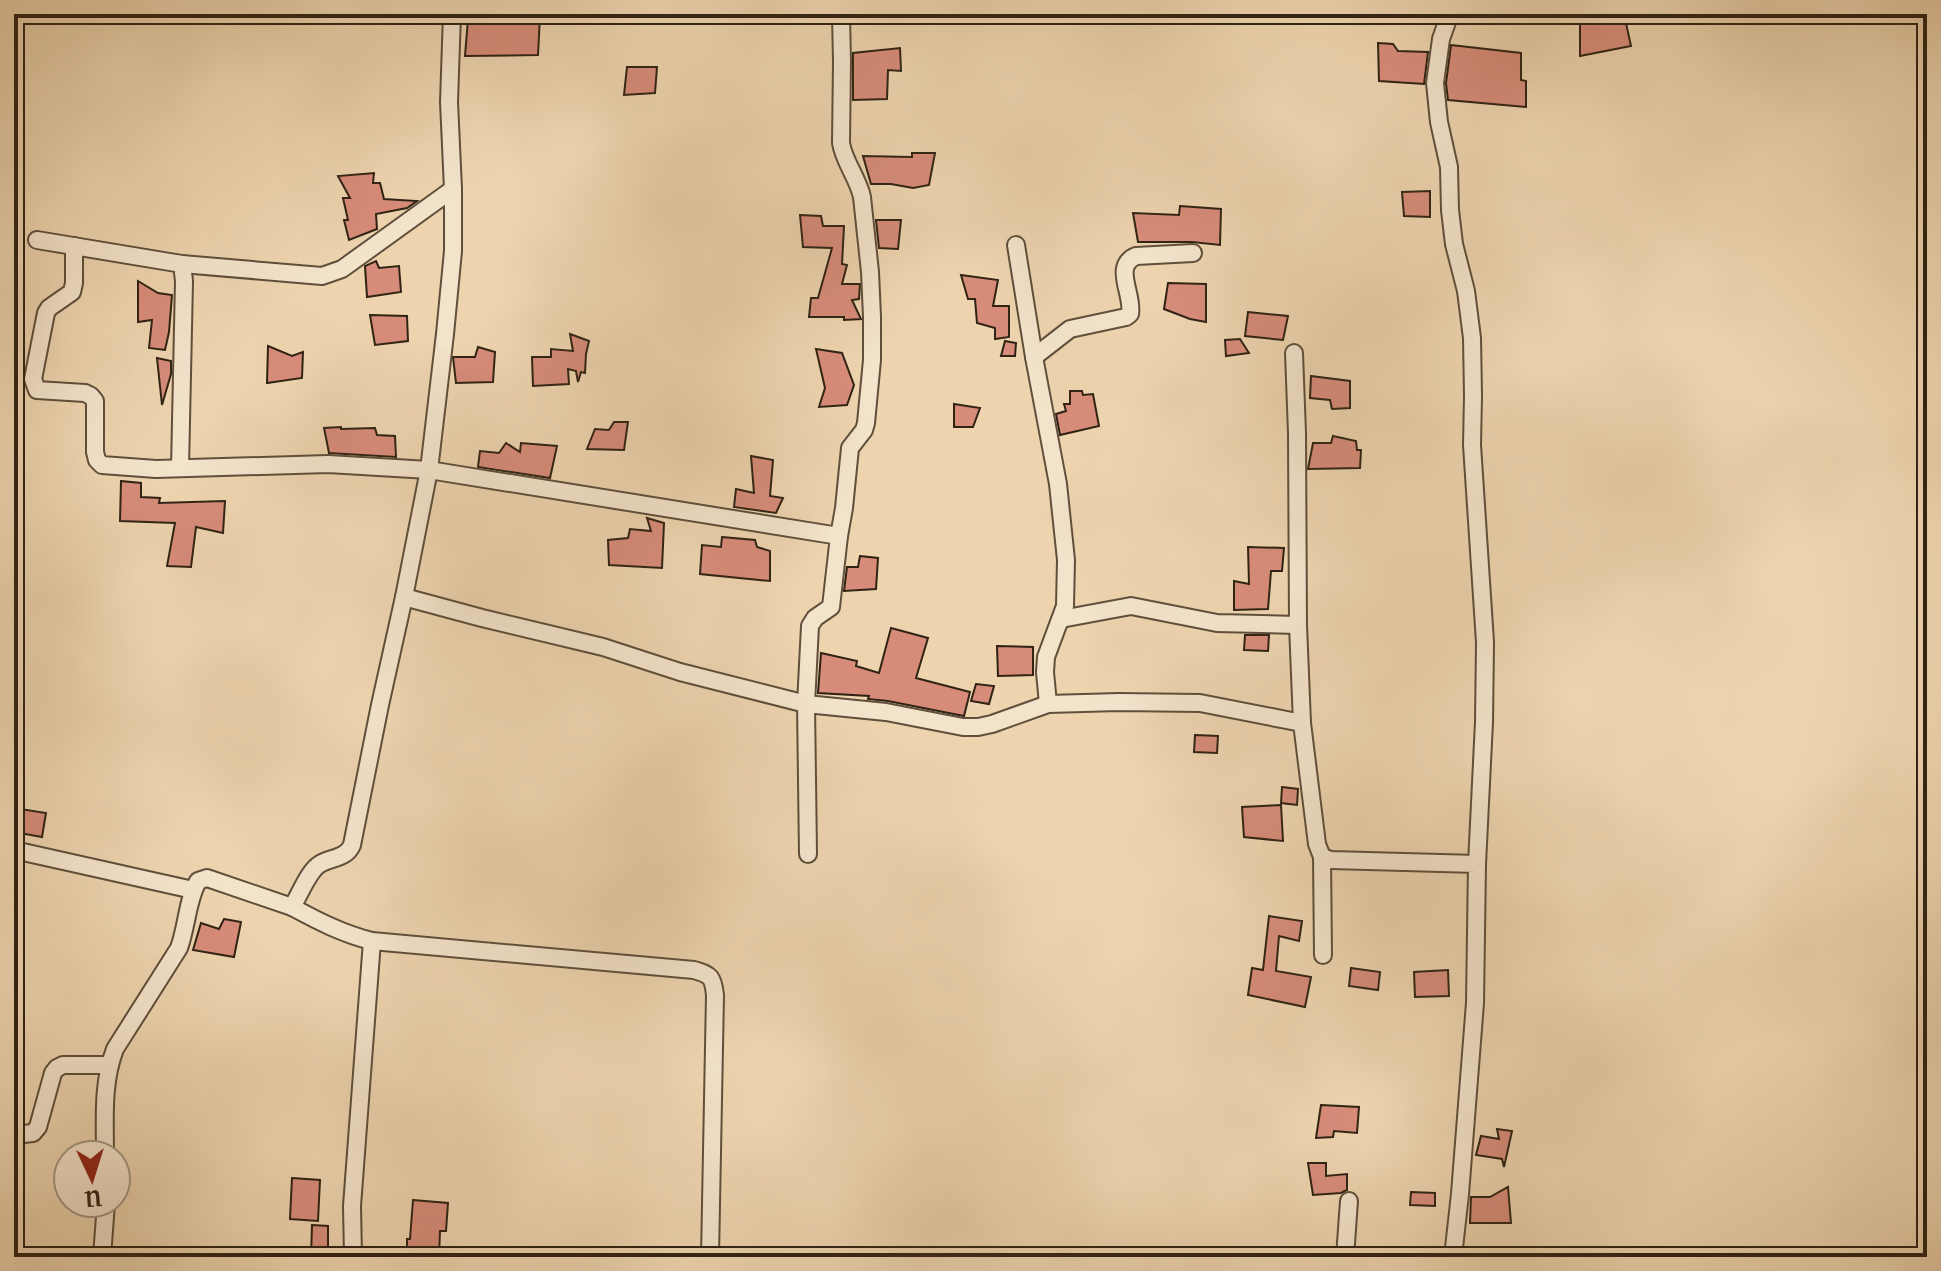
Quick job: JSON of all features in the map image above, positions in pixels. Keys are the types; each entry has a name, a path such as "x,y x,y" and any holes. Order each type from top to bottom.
{"street":[{"path":"292,907 319,864 345,854 352,845 429,470 452,265 449,102 452,14"},
{"path":"808,854 806,704 810,626 833,602 850,448 866,423 872,360 870,272 862,197 841,143 841,14"},
{"path":"1452,14 1441,39 1435,83 1439,122 1449,167 1454,244 1466,291 1472,338 1472,445 1485,642 1475,1003 1453,1257"},
{"path":"37,240 182,264 322,276 342,269 453,189"},
{"path":"1016,245 1058,484 1066,560 1065,606 1046,657 1048,704"},
{"path":"74,246 72,292 46,313 33,379 37,390 91,396 95,401 95,452 102,465 156,469 328,464 429,470 839,536"},
{"path":"1034,357 1070,329 1130,314 1124,269 1125,262 1130,258 1193,253"},
{"path":"180,468 182,264"},
{"path":"1294,353 1302,723 1317,844 1322,857 1323,955"},
{"path":"404,597 603,647 680,672 806,704 886,712 963,727 992,724 1048,704 1192,702 1302,723"},
{"path":"1061,619 1125,606 1217,623 1298,625"},
{"path":"14,850 193,890"},
{"path":"1322,857 1331,860 1477,864"},
{"path":"105,1139 108,1065 179,948 193,890 198,881 207,878 292,907 332,928 372,941 694,970 713,980 715,995 710,1257"},
{"path":"353,1257 352,1206 372,941"},
{"path":"14,1135 33,1133 38,1127 57,1068 63,1065 108,1065"},
{"path":"1345,1257 1349,1201"},
{"path":"102,1257 105,1219"}],"building":[{"path":"520,14 540,16 538,55 465,56 468,19 517,19"},
{"path":"1624,14 1631,46 1580,56 1580,19"},
{"path":"1378,43 1393,44 1398,51 1428,52 1424,84 1379,81"},
{"path":"1451,45 1521,53 1521,80 1526,81 1526,107 1448,100 1446,83"},
{"path":"900,48 901,71 888,70 887,99 853,100 853,53"},
{"path":"627,67 657,67 655,93 624,95"},
{"path":"912,153 935,153 929,185 913,188 871,184 863,156 912,157"},
{"path":"374,173 373,183 380,183 384,199 417,201 407,208 376,214 377,229 349,240 343,198 350,198 338,176"},
{"path":"1430,191 1430,217 1404,216 1402,192"},
{"path":"1180,206 1221,209 1220,245 1138,242 1133,213 1179,215"},
{"path":"800,215 821,216 823,226 844,226 842,264 847,265 842,284 860,284 859,299 852,300 861,319 809,317 811,298 818,298 832,248 803,247"},
{"path":"876,220 901,220 898,249 879,248"},
{"path":"376,261 379,268 399,266 401,292 367,297 365,266"},
{"path":"961,275 998,280 993,306 1009,306 1009,337 995,339 995,328 977,323 975,299 968,299"},
{"path":"138,281 158,293 172,295 165,350 149,348 152,320 138,322"},
{"path":"1168,283 1206,284 1206,322 1164,309"},
{"path":"1248,312 1288,316 1283,340 1245,336"},
{"path":"370,315 407,316 408,341 375,345"},
{"path":"570,334 589,341 585,373 581,372 578,382 576,371 568,369 569,384 533,386 532,357 551,357 551,349 573,351"},
{"path":"1240,339 1249,353 1226,356 1225,340"},
{"path":"1005,341 1016,343 1015,356 1001,356"},
{"path":"268,346 292,356 303,352 302,378 267,383"},
{"path":"478,347 495,352 493,382 456,383 453,357 475,357"},
{"path":"816,349 842,353 854,385 847,405 819,407 825,388"},
{"path":"157,358 171,361 171,374 162,405"},
{"path":"1311,376 1350,381 1350,408 1332,409 1330,400 1310,398"},
{"path":"1070,391 1093,394 1099,426 1060,435 1056,414 1066,411 1064,404 1070,404"},
{"path":"954,404 980,408 973,427 954,427"},
{"path":"614,422 628,422 624,450 587,449 595,429 609,430"},
{"path":"324,428 375,428 377,435 395,436 396,457 329,453"},
{"path":"1333,436 1356,441 1357,450 1361,450 1360,468 1308,469 1313,443 1331,443"},
{"path":"506,443 520,452 521,443 557,446 550,478 478,467 480,451 499,453"},
{"path":"751,456 773,460 770,496 783,498 776,513 734,507 736,489 754,493"},
{"path":"121,481 141,483 141,497 160,498 159,503 225,501 223,533 196,527 191,567 167,566 175,523 120,521"},
{"path":"647,518 664,523 662,568 609,565 608,540 628,538 630,529 651,531"},
{"path":"722,537 755,540 757,547 770,551 770,581 700,574 702,545 721,547"},
{"path":"1248,547 1284,548 1282,571 1271,571 1268,609 1234,610 1234,581 1249,584"},
{"path":"860,556 878,558 876,589 844,591 847,567 858,567"},
{"path":"891,628 928,638 916,678 970,692 964,716 868,699 869,696 818,693 821,653 857,661 856,666 879,673"},
{"path":"1245,635 1269,635 1268,651 1244,650"},
{"path":"997,646 1033,647 1033,675 998,676"},
{"path":"976,684 994,686 989,704 971,701"},
{"path":"1195,735 1218,736 1217,753 1194,752"},
{"path":"1282,787 1298,789 1297,805 1281,803"},
{"path":"1281,805 1283,841 1244,837 1242,807"},
{"path":"14,808 46,813 42,837 14,832"},
{"path":"1269,916 1302,921 1299,941 1279,936 1276,971 1311,977 1305,1007 1248,995 1252,968 1263,970"},
{"path":"224,919 241,922 234,957 193,950 201,923 219,929"},
{"path":"1351,968 1380,972 1378,990 1349,986"},
{"path":"1448,970 1449,996 1415,997 1414,972"},
{"path":"1321,1105 1359,1107 1357,1133 1334,1131 1333,1137 1316,1138"},
{"path":"1497,1129 1512,1131 1504,1167 1502,1159 1476,1155 1481,1136 1499,1139"},
{"path":"1308,1163 1326,1163 1326,1176 1347,1174 1347,1190 1313,1195"},
{"path":"292,1178 320,1180 318,1221 290,1219"},
{"path":"1508,1187 1511,1223 1470,1223 1471,1197 1490,1197"},
{"path":"1411,1192 1435,1193 1435,1206 1410,1205"},
{"path":"413,1200 448,1203 446,1231 440,1231 439,1257 407,1257"},
{"path":"312,1225 328,1226 328,1257 311,1257"}]}
